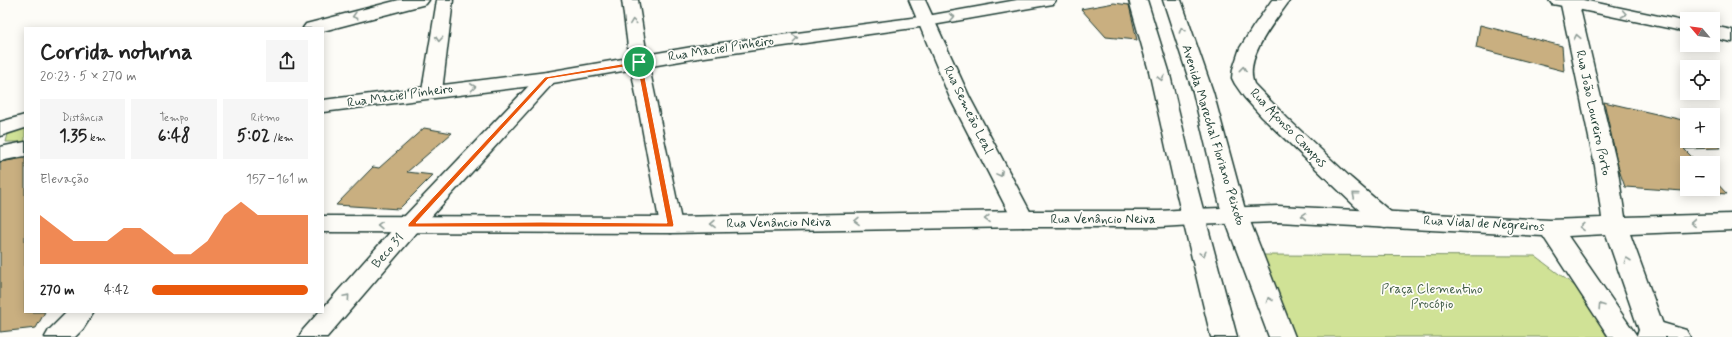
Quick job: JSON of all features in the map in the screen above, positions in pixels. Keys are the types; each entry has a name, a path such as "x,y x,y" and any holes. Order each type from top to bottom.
{"main road":[{"path":"316,27 420,0"},
{"name":"Rua Maciel Pinheiro","path":"324,106 432,91 547,78 698,52 927,21 1047,0"},
{"path":"1138,0 1159,71 1193,217 1224,337"},
{"name":"Avenida Marechal Floriano Peixoto","path":"1172,0 1203,92 1232,206 1282,337"},
{"name":"Rua Afonso Campos","path":"1281,0 1261,28 1247,53 1243,66 1242,80 1253,95 1275,119 1349,190 1385,220"},
{"path":"1566,1 1680,25"},
{"name":"Rua João Loureiro Porto","path":"1566,1 1606,166 1615,226 1651,334"},
{"path":"1720,33 1732,36"},
{"path":"0,129 24,121"},
{"path":"0,154 24,149"},
{"name":"Rua Vidal de Negreiros","path":"1236,215 1278,214 1550,228 1732,222"},
{"name":"Rua Venâncio Neiva","path":"324,224 410,226 541,224 671,225 1023,219 1160,219 1236,215"},
{"path":"1550,228 1611,320 1624,337"},
{"path":"58,337 69,313"},
{"path":"58,337 81,313"}],"street":[{"path":"432,91 437,67 440,27 445,0"},
{"path":"630,0 639,62 671,225"},
{"name":"Rua Semeão Leal","path":"917,0 960,98 1023,219"},
{"name":"Beco 31","path":"312,337 410,226 547,78"},
{"path":"1651,334 1677,337"}],"green space":[{"path":"24,126 24,142 6,142 8,134"},
{"name":"Praça Clementino Procópio","path":"1257,255 1535,256 1583,292 1607,337 1290,337"}],"building":[{"path":"1114,3 1129,5 1137,40 1106,37 1081,9"},
{"path":"1480,25 1562,46 1564,71 1476,48"},
{"path":"1604,102 1680,119 1680,148 1720,148 1720,147 1721,148 1684,149 1691,156 1680,156 1680,191 1625,187 1619,170"},
{"path":"424,128 452,133 407,172 433,175 399,209 336,205 373,167 379,168"},
{"path":"24,158 24,313 44,313 36,328 0,332 0,162"},
{"path":"1720,186 1727,194 1720,194"}],"route":[{"path":"639,62 671,225 541,224 410,226 547,78 639,62"}]}
